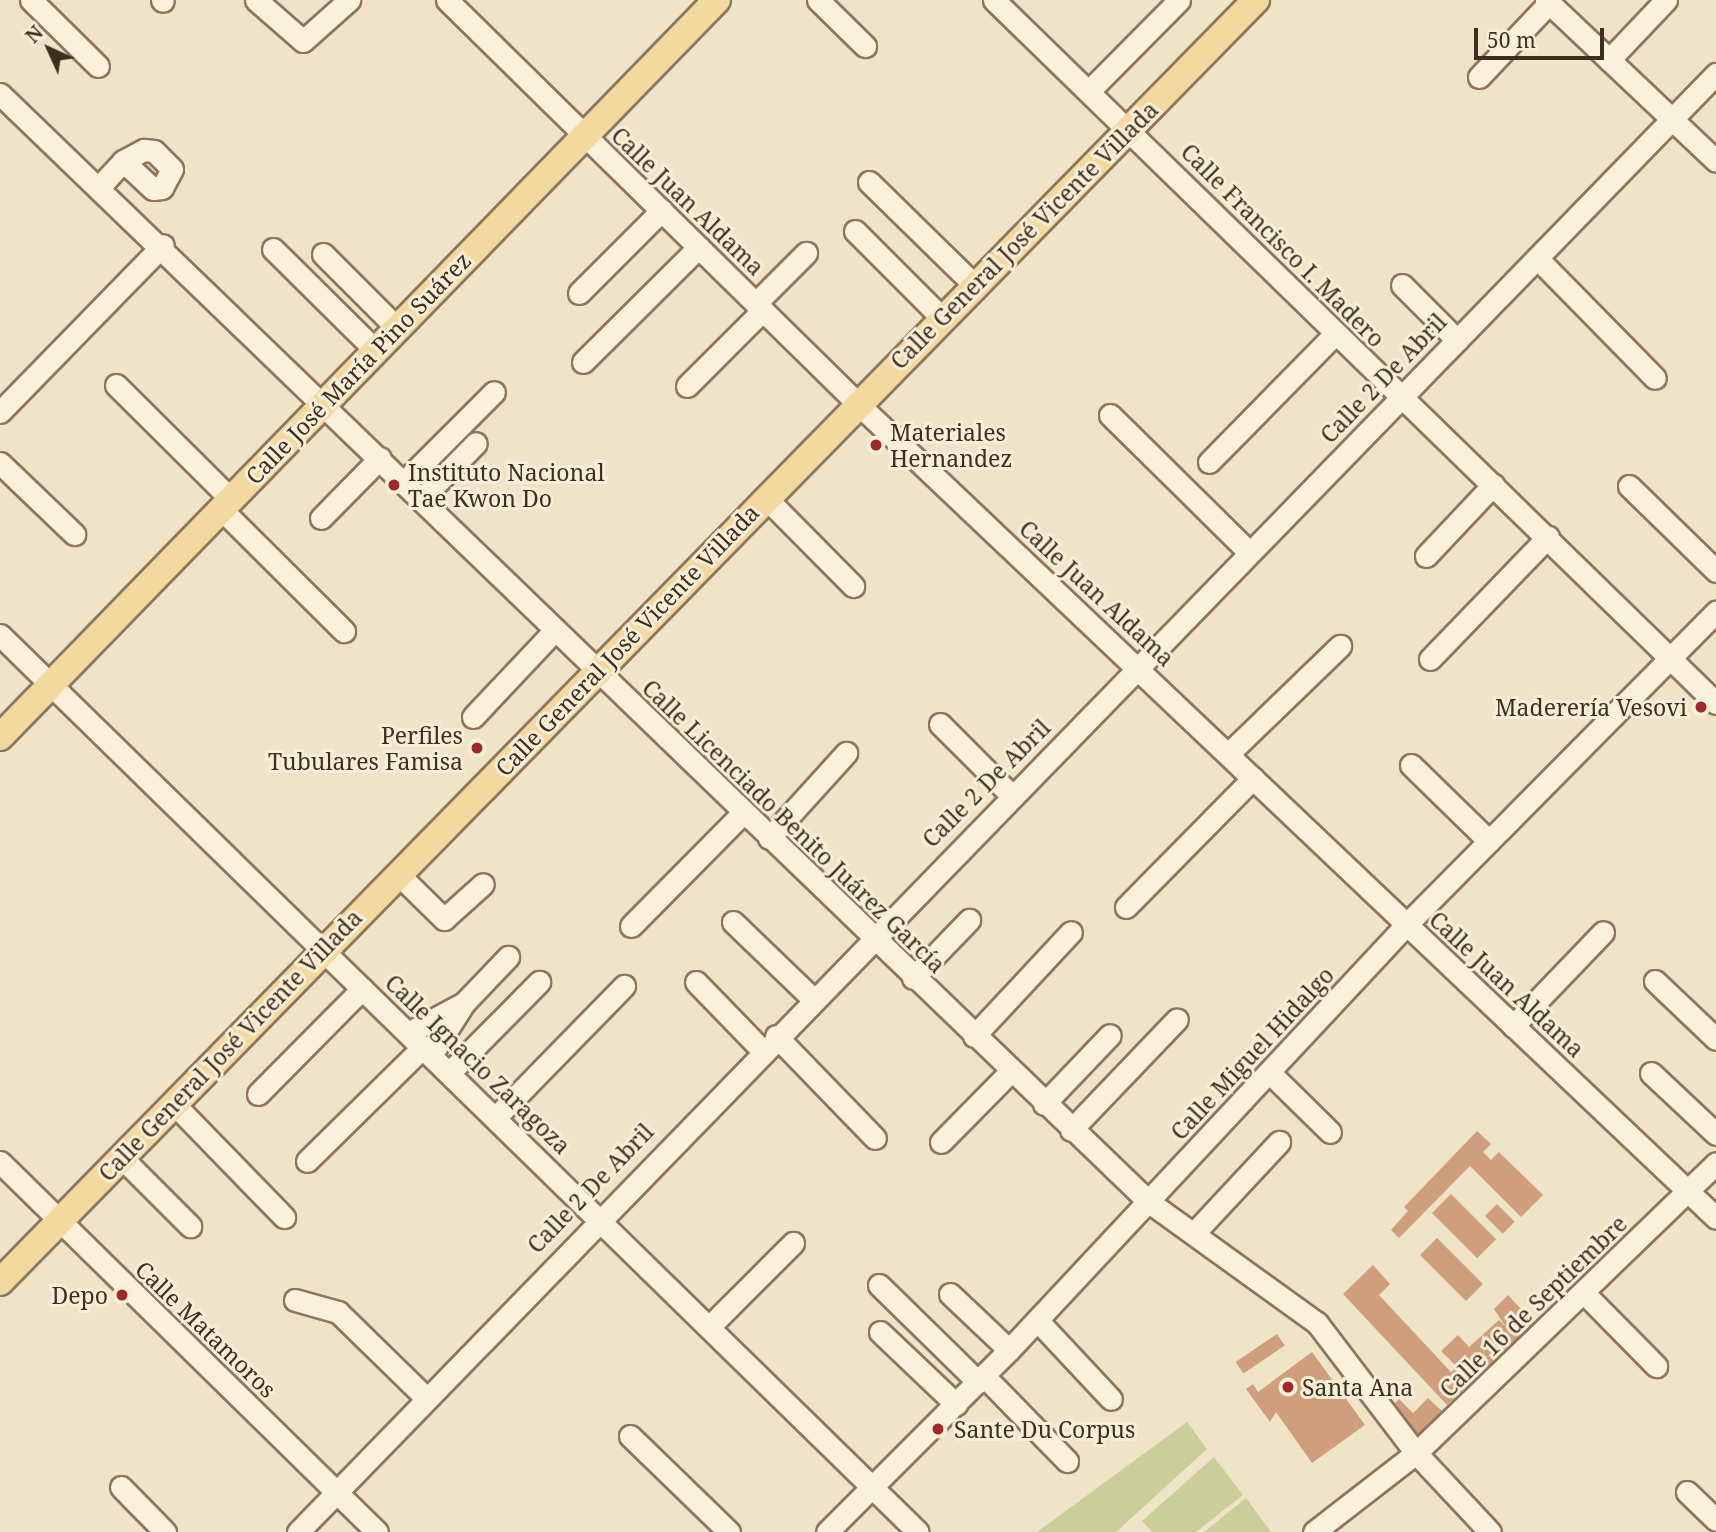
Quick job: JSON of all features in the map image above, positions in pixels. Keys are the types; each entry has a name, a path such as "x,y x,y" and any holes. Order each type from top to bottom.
{"main road":[{"name":"Calle José María Pino Suárez","path":"0,737 717,0"},
{"name":"Calle General José Vicente Villada","path":"0,1282 321,950 598,672 857,403 1256,0"}],"street":[{"path":"31,0 98,66"},
{"path":"256,0 303,41 349,0"},
{"name":"Calle Juan Aldama","path":"446,0 857,403 1716,1218"},
{"path":"818,0 865,46"},
{"name":"Calle Francisco I. Madero","path":"994,0 1716,703"},
{"path":"1089,91 1180,0"},
{"path":"1609,60 1666,0"},
{"path":"1479,77 1547,2 1716,161"},
{"name":"Calle 2 De Abril","path":"298,1532 597,1217 1716,74"},
{"name":"Calle Licenciado Benito Juárez García","path":"0,94 163,245 323,405 1071,1130 1149,1202 1196,1231 1317,1323 1416,1453 1490,1532"},
{"path":"100,186 123,161"},
{"path":"869,182 974,285"},
{"path":"579,293 662,210"},
{"path":"855,231 942,318"},
{"path":"1,408 163,245"},
{"path":"583,362 699,247"},
{"path":"273,250 376,351"},
{"path":"687,386 806,253"},
{"path":"323,254 397,328"},
{"path":"1537,258 1655,378"},
{"path":"1402,285 1457,340"},
{"path":"1209,462 1335,334"},
{"path":"116,385 344,631"},
{"path":"404,482 494,392"},
{"path":"1110,415 1249,552"},
{"path":"421,499 475,443"},
{"path":"321,519 380,458"},
{"path":"0,463 74,534"},
{"path":"1426,556 1493,485"},
{"path":"1629,486 1716,571"},
{"path":"765,498 853,586"},
{"path":"1430,659 1548,537"},
{"name":"Calle Miguel Hidalgo","path":"827,1532 1009,1350 1406,925 1716,611"},
{"path":"473,717 555,630"},
{"name":"Calle Ignacio Zaragoza","path":"0,635 321,950 497,1116 918,1532"},
{"path":"1228,754 1340,646"},
{"path":"940,724 1012,795"},
{"path":"769,838 846,753"},
{"path":"1411,765 1489,841"},
{"path":"1126,907 1253,778"},
{"path":"631,926 743,813"},
{"path":"397,873 444,919 483,884"},
{"path":"914,978 969,920"},
{"path":"733,922 812,998"},
{"path":"974,1036 1071,932"},
{"path":"1513,1026 1603,932"},
{"path":"307,1161 508,957"},
{"path":"1655,981 1716,1039"},
{"path":"450,1072 539,982"},
{"path":"696,982 875,1138"},
{"path":"497,1116 624,986"},
{"path":"258,1094 362,989"},
{"path":"421,1045 464,1003"},
{"path":"1071,1130 1177,1019"},
{"path":"1044,1104 1110,1035"},
{"path":"941,1142 1010,1072"},
{"path":"1270,1073 1330,1132"},
{"path":"1651,1073 1716,1134"},
{"path":"174,1104 284,1217"},
{"path":"1196,1231 1279,1142"},
{"path":"121,1157 190,1226"},
{"name":"Calle Matamoros","path":"0,1162 59,1223 377,1532"},
{"name":"Calle 16 de Septiembre","path":"1314,1532 1416,1453 1586,1295 1716,1163"},
{"path":"709,1328 793,1243"},
{"path":"879,1285 1067,1461"},
{"path":"950,1294 1009,1350"},
{"path":"1586,1295 1656,1366"},
{"path":"295,1300 338,1312 425,1397"},
{"path":"1037,1320 1111,1399"},
{"path":"880,1332 956,1404"},
{"path":"630,1436 729,1532"},
{"path":"121,1487 165,1532"},
{"path":"1687,1492 1716,1520"}],"green space":[{"path":"1187,1422 1207,1449 1116,1532 1037,1532"},
{"path":"1214,1457 1243,1495 1196,1532 1152,1532 1142,1521"},
{"path":"1246,1498 1271,1532 1204,1532"}],"building":[{"path":"1477,1131 1491,1144 1483,1152 1491,1160 1499,1152 1543,1195 1521,1217 1470,1166 1399,1238 1391,1230 1408,1211 1404,1207"},
{"path":"1451,1194 1496,1239 1477,1258 1432,1213"},
{"path":"1497,1204 1515,1222 1503,1234 1485,1216"},
{"path":"1437,1238 1483,1284 1466,1301 1420,1255"},
{"path":"1373,1265 1390,1284 1379,1295 1451,1372 1457,1367 1441,1351 1458,1335 1469,1347 1499,1320 1505,1326 1494,1309 1508,1295 1534,1323 1488,1367 1480,1358 1470,1367 1478,1375 1447,1405 1343,1294"},
{"path":"1277,1334 1285,1346 1243,1374 1236,1362"},
{"path":"1312,1352 1365,1425 1312,1463 1276,1412 1270,1422 1246,1389 1253,1384 1258,1392"},
{"path":"1428,1398 1442,1411 1416,1437 1388,1410 1399,1399 1413,1413"}],"place":[{"name":"Materiales Hernandez","path":"876,445"},
{"name":"Instituto Nacional Tae Kwon Do","path":"394,485"},
{"name":"Maderería Vesovi","path":"1701,707"},
{"name":"Perfiles Tubulares Famisa","path":"477,748"},
{"name":"Depo","path":"122,1295"},
{"name":"Santa Ana","path":"1288,1387"},
{"name":"Sante Du Corpus","path":"938,1429"}]}
